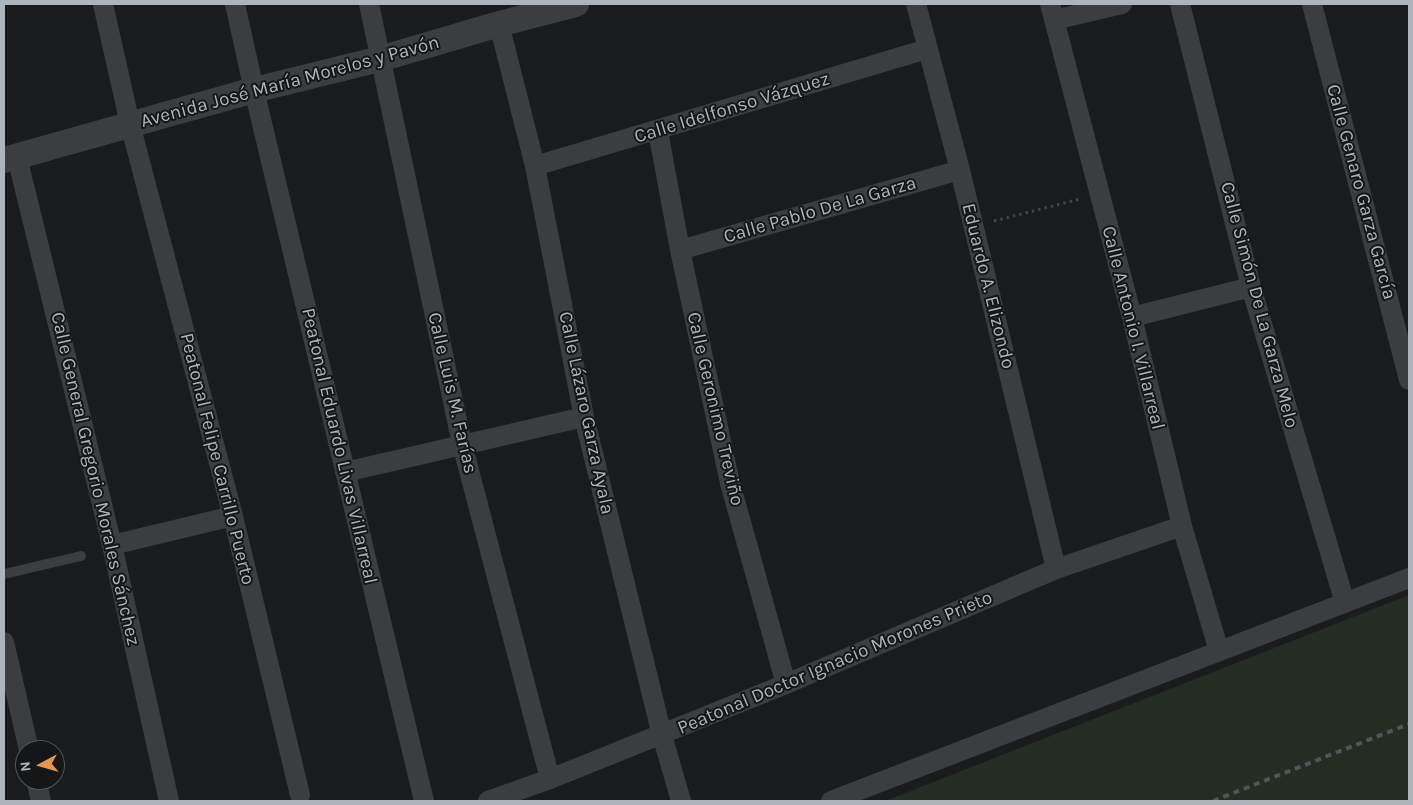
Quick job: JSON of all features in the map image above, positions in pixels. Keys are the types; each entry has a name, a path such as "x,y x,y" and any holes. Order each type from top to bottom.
{"street":[{"name":"Peatonal Felipe Carrillo Puerto","path":"102,4 130,124 233,516 300,795"},
{"name":"Peatonal Eduardo Livas Villarreal","path":"234,4 424,801"},
{"name":"Calle Luis M. Farías","path":"369,4 462,444 550,779"},
{"name":"Avenida José María Morelos y Pavón","path":"11,159 130,124 254,90 380,59 499,24 576,4"},
{"name":"Eduardo A. Elizondo","path":"916,4 974,226 1056,569"},
{"path":"1052,12 1122,4"},
{"name":"Calle Simón De La Garza Melo","path":"1180,4 1251,287 1345,603"},
{"name":"Calle Genaro Garza García","path":"1312,4 1409,380"},
{"name":"Calle Antonio I. Villarreal","path":"1052,12 1132,317 1182,526 1219,651"},
{"name":"Calle Lázaro Garza Ayala","path":"499,24 535,166 584,416 662,735 681,801"},
{"name":"Calle Idelfonso Vázquez","path":"535,166 658,131 927,49"},
{"name":"Calle Geronimo Treviño","path":"658,131 680,250 730,483 786,684"},
{"name":"Calle General Gregorio Morales Sánchez","path":"11,159 112,545 169,801"},
{"name":"Calle Pablo De La Garza","path":"680,250 960,170"},
{"path":"1132,317 1251,287"},
{"path":"345,472 584,416"},
{"path":"112,545 233,516"},
{"name":"Peatonal Doctor Ignacio Morones Prieto","path":"488,801 662,735 1056,569 1182,526"},
{"path":"831,801 1409,578"},
{"path":"4,642 27,740"}],"lane":[{"path":"4,574 81,556"}],"path":[{"path":"974,226 1099,194"}],"shaded area":[{"path":"1409,595 1409,801 885,801"}],"railway":[{"path":"1213,801 1409,724"}]}
